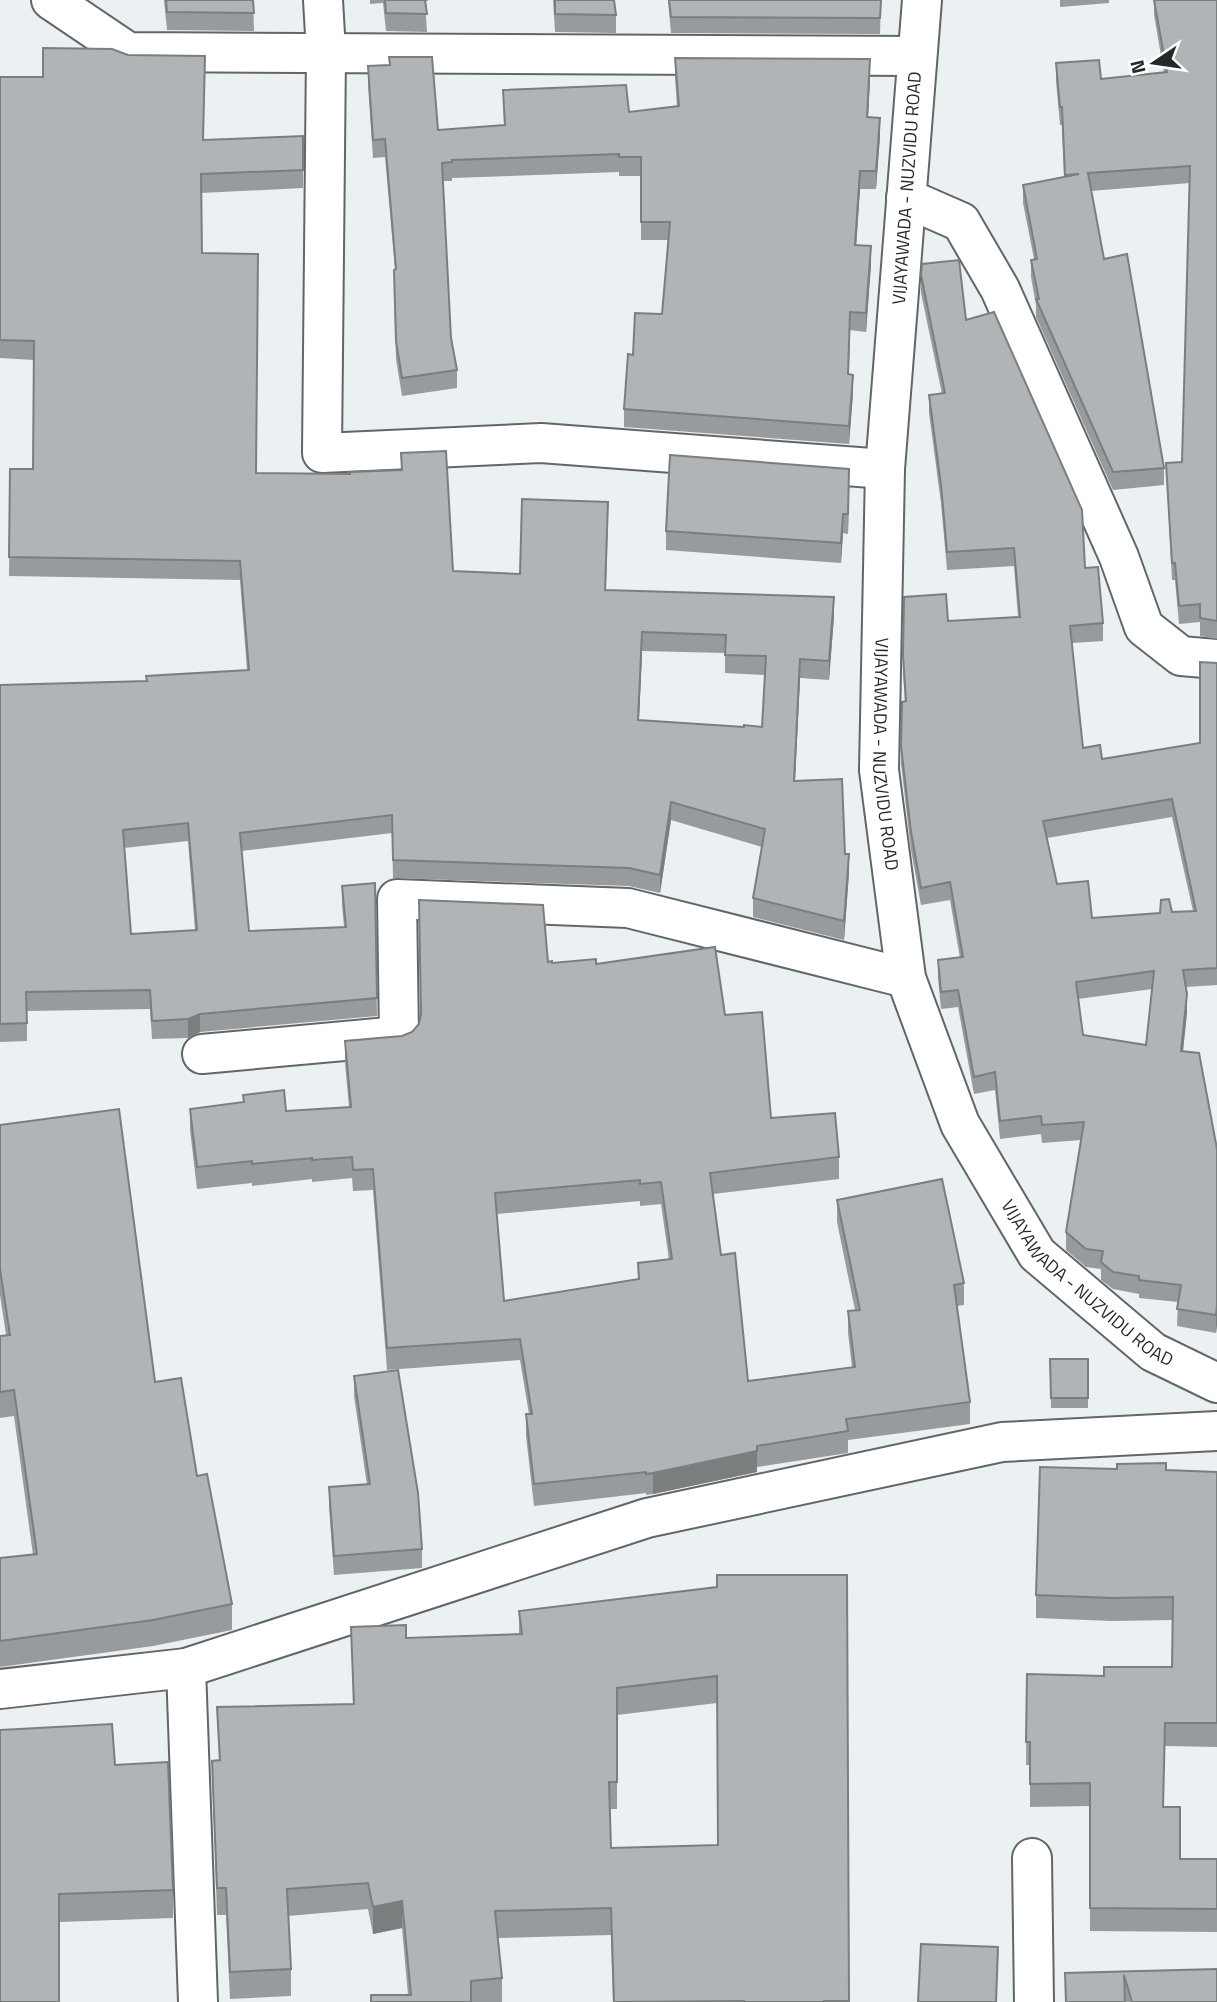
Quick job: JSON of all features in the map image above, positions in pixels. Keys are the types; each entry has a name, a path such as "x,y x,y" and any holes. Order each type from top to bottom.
{"street":[{"path":"51,0 128,52 917,57"},
{"path":"323,0 326,52 321,453 541,443 886,469"},
{"name":"VIJAYAWADA - NUZVIDU ROAD","path":"922,0 886,469 878,771 906,978 960,1124 1037,1254 1153,1352 1217,1383"},
{"path":"905,198 961,222 1000,289 1119,557 1144,627 1181,656 1217,659"},
{"path":"202,1054 399,1036 397,898 628,908 906,978"},
{"path":"0,1689 186,1668 647,1518 1002,1442 1217,1432"},
{"path":"186,1668 198,2002"},
{"path":"1032,1858 1034,2002"}],"building":[{"path":"166,0 253,0 254,13 167,12"},
{"path":"385,0 425,0 427,14 386,13"},
{"path":"555,0 614,0 616,15 555,14"},
{"path":"669,0 881,0 880,18 671,17"},
{"path":"1154,0 1217,0 1217,621 1200,618 1200,604 1179,606 1175,563 1172,563 1166,463 1182,462 1190,166 1088,173 1104,259 1127,254 1164,468 1113,472 1036,299 1039,299 1031,260 1037,259 1023,185 1079,174 1065,175 1062,107 1056,63 1099,60 1101,79 1167,72"},
{"path":"43,48 112,49 128,55 205,56 203,140 303,136 303,170 201,174 202,253 258,254 256,473 350,474 402,470 401,453 446,451 453,571 520,574 522,499 608,502 605,590 834,597 829,661 800,659 794,781 842,779 845,854 849,854 844,921 753,898 765,829 671,802 660,875 629,868 393,860 392,815 240,833 249,931 346,927 342,886 375,883 377,998 152,1021 150,990 26,992 27,1023 0,1024 0,685 147,681 146,676 249,670 240,561 9,557 10,469 33,469 34,341 0,340 0,77 43,77","holes":["642,632 726,635 725,655 766,656 762,727 638,720","188,823 197,930 131,934 123,830"]},
{"path":"389,57 432,57 438,130 505,125 503,90 626,85 629,112 679,106 675,58 870,59 867,117 880,118 876,171 860,171 855,245 871,246 866,313 850,312 848,374 853,375 849,426 624,409 628,354 633,355 635,313 662,314 670,222 641,222 641,157 619,157 619,154 452,160 442,163 451,338 457,370 402,378 396,341 396,269 385,139 373,140 368,66 390,65"},
{"path":"959,260 966,320 994,312 1082,510 1085,568 1098,567 1103,623 1070,626 1083,748 1100,745 1102,759 1200,743 1200,662 1217,663 1217,968 1183,970 1187,994 1181,1051 1199,1053 1217,1149 1216,1315 1177,1309 1181,1285 1139,1280 1139,1276 1113,1272 1101,1262 1103,1251 1086,1249 1066,1232 1084,1122 1042,1125 1041,1116 1000,1121 995,1072 974,1077 958,990 941,992 938,960 963,957 950,882 921,888 911,832 901,746 902,702 906,701 903,655 904,597 946,594 948,621 1020,617 1014,548 947,552 929,395 945,393 921,275 922,264","holes":["1172,799 1196,911 1172,912 1169,899 1161,900 1160,913 1092,918 1088,881 1057,884 1043,821","1154,971 1146,1045 1083,1035 1076,982"]},
{"path":"670,455 849,469 848,514 843,514 841,543 666,531"},
{"path":"419,900 543,905 548,962 552,963 596,959 596,964 715,947 725,1015 762,1012 771,1118 835,1113 839,1157 710,1173 721,1255 735,1253 748,1381 855,1367 848,1311 860,1310 837,1200 942,1179 964,1283 954,1285 970,1402 846,1419 848,1431 757,1446 757,1451 653,1473 534,1484 526,1414 532,1414 520,1339 387,1348 373,1169 353,1170 352,1157 252,1164 252,1161 197,1167 190,1109 244,1102 243,1095 284,1090 286,1111 351,1107 345,1041 402,1036 412,1032 419,1024","holes":["640,1180 640,1184 661,1182 672,1259 638,1263 639,1279 504,1301 495,1193"]},
{"path":"119,1109 155,1382 181,1378 197,1476 207,1474 232,1604 153,1620 0,1641 0,1558 37,1554 14,1390 0,1392 0,1336 10,1335 0,1269 0,1125"},
{"path":"1050,1359 1088,1359 1088,1398 1051,1398"},
{"path":"398,1370 418,1493 422,1549 334,1556 329,1487 370,1484 354,1376"},
{"path":"1166,1463 1166,1470 1217,1472 1217,1723 1165,1723 1163,1807 1180,1807 1180,1859 1217,1859 1217,1909 1090,1908 1090,1783 1030,1784 1030,1742 1026,1742 1027,1674 1104,1676 1104,1667 1172,1667 1173,1597 1036,1595 1040,1467 1117,1469 1117,1464"},
{"path":"717,1575 847,1575 849,2001 614,2002 611,1908 495,1911 502,1978 471,1981 471,2002 371,2002 371,1995 411,1995 402,1901 373,1907 368,1883 287,1889 291,1969 230,1972 226,1888 217,1888 212,1761 220,1760 217,1707 354,1704 351,1627 406,1625 406,1638 522,1634 519,1611 717,1587","holes":["717,1676 718,1845 611,1848 609,1782 617,1782 617,1688"]},
{"path":"112,1724 115,1765 168,1762 173,1890 59,1894 59,2002 0,2002 0,1730"},
{"path":"921,1944 998,1947 996,2002 918,2002"},
{"path":"1217,1969 1217,2002 1132,2002 1124,1975 1125,2002 1066,2002 1065,1973"}]}
